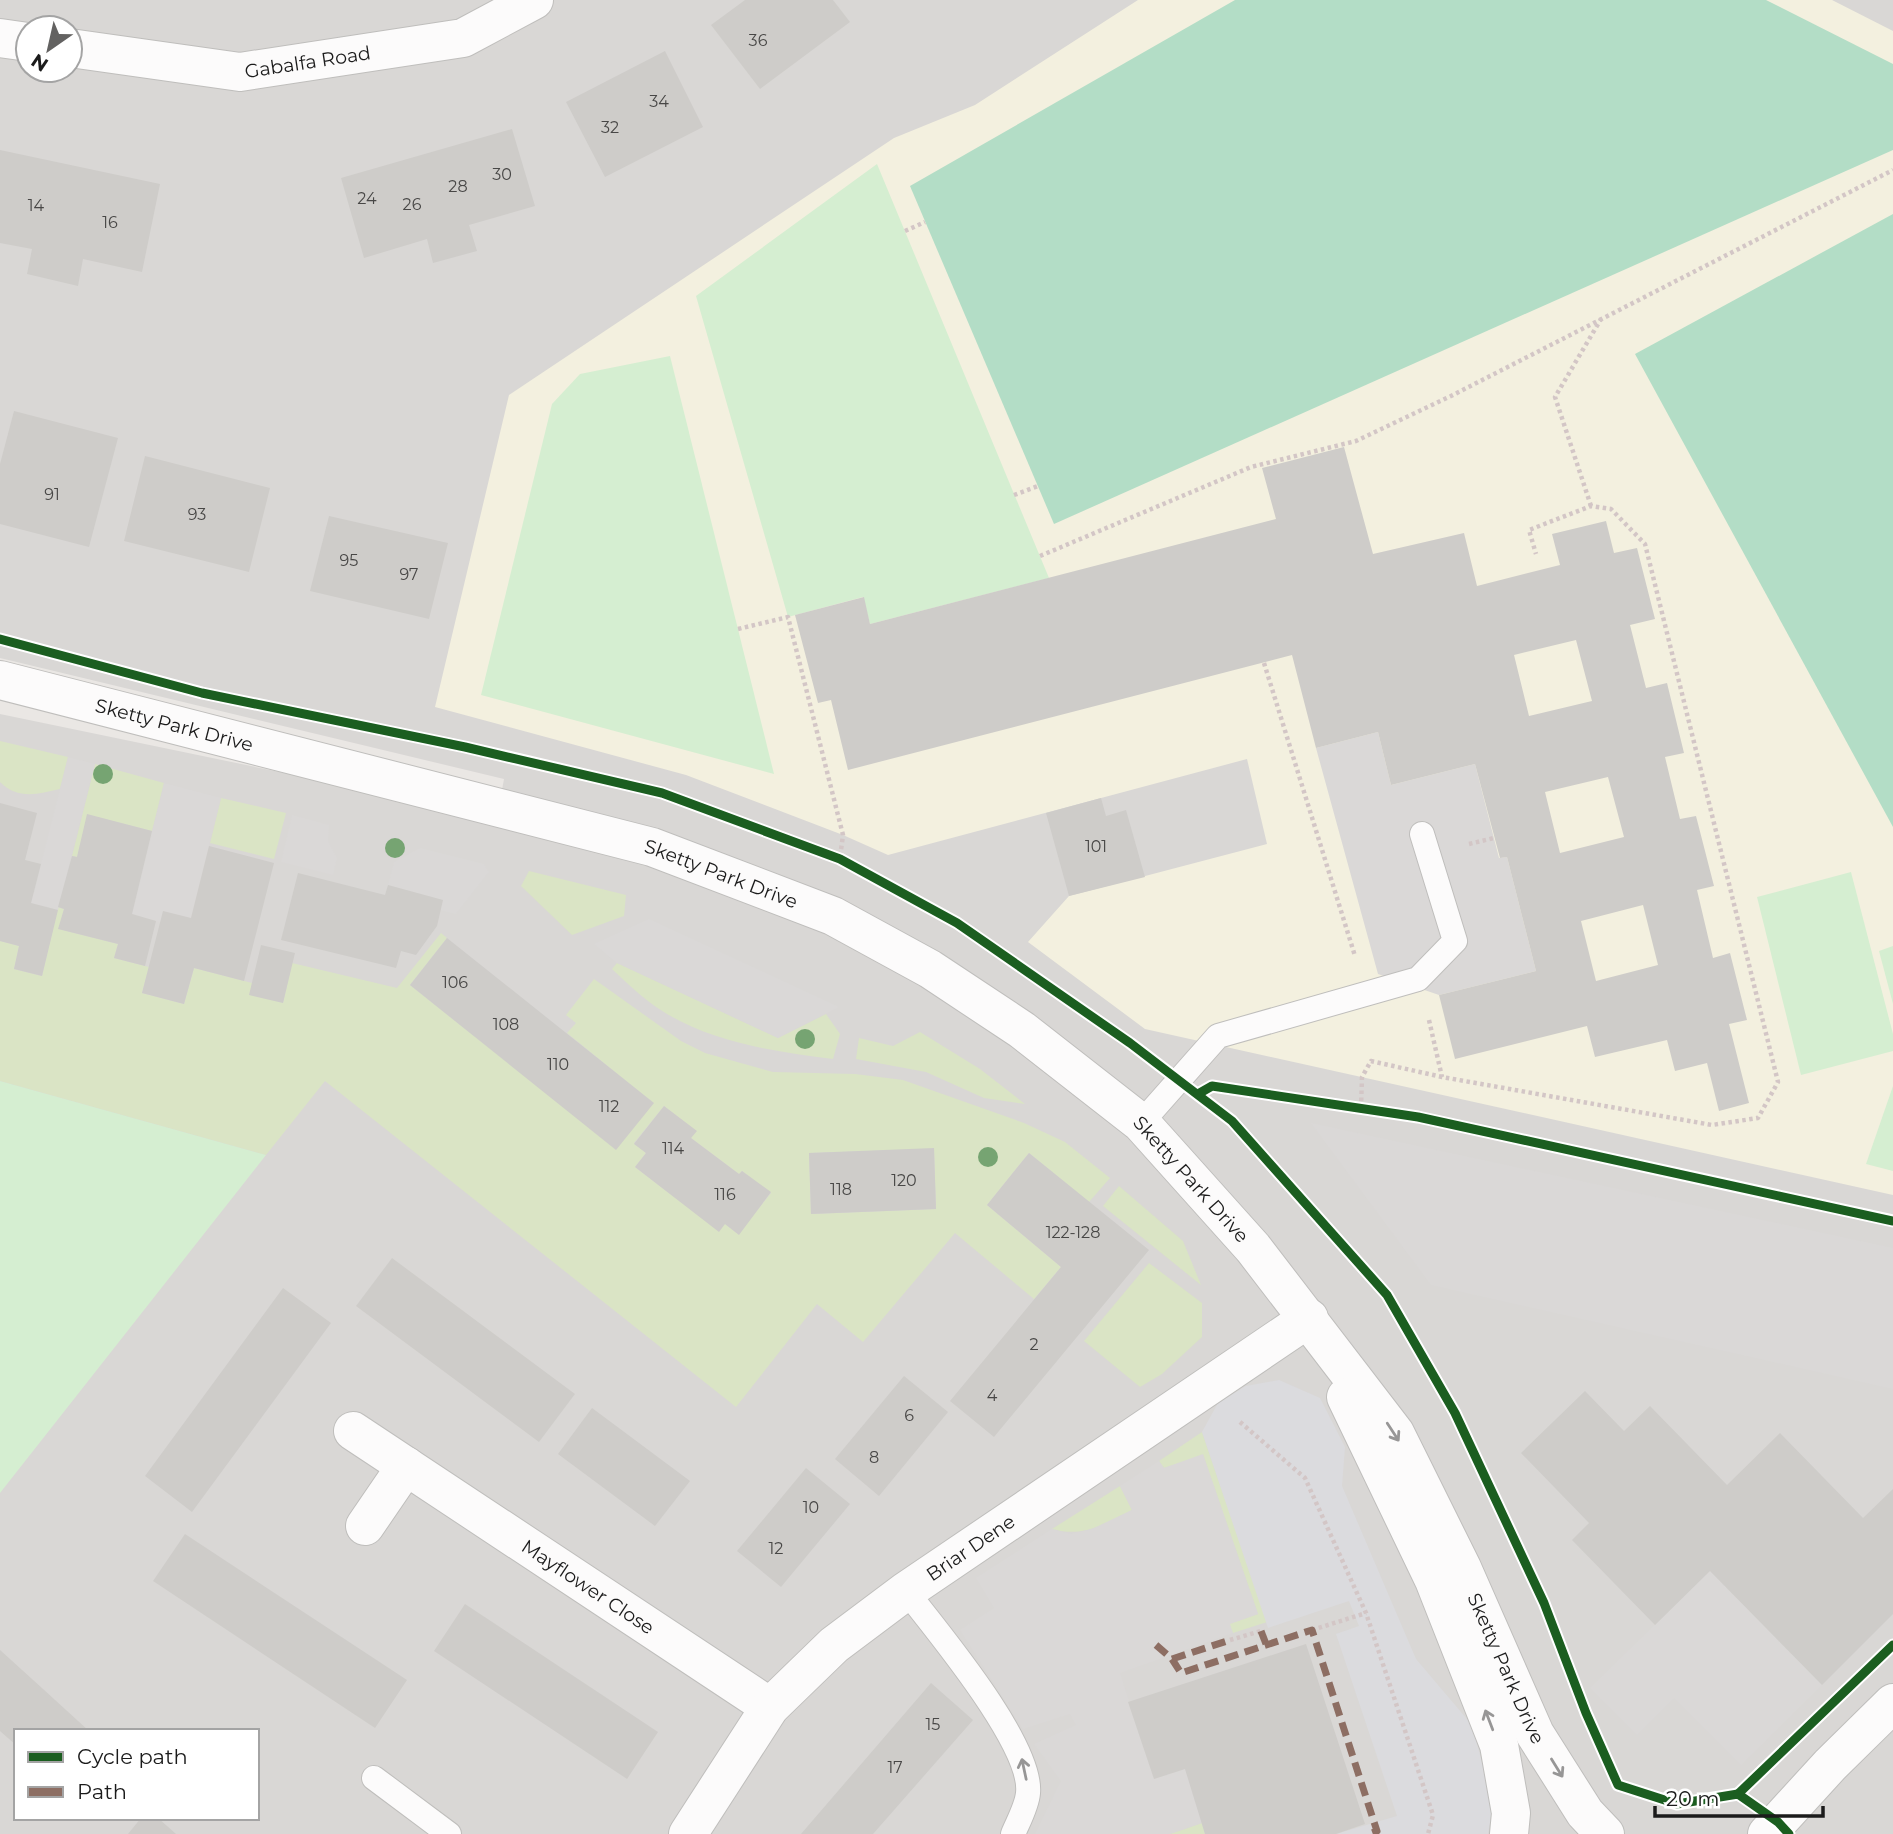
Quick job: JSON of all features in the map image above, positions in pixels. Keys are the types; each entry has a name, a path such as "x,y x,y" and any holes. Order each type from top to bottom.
{"street":[{"name":"Gabalfa Road","path":"84,50 240,72 463,38 534,0"},
{"name":"Sketty Park Drive","path":"0,680 652,846 833,916 930,969 1022,1030 1141,1124 1254,1248 1395,1433 1462,1567 1535,1734 1585,1813 1605,1834"},
{"name":"Sketty Park Drive","path":"1309,1318 1434,1580 1499,1745 1511,1813 1509,1834"},
{"name":"Briar Dene","path":"688,1834 770,1707 834,1646 906,1591 1309,1318"},
{"name":"Mayflower Close","path":"353,1431 770,1707"},
{"path":"365,1526 406,1466"},
{"path":"1767,1834 1830,1765 1893,1703"}],"lane":[{"path":"1141,1124 1218,1036 1418,979 1455,941 1422,834"},
{"path":"906,1591 975,1680 1023,1761 1028,1793 1013,1834"},
{"path":"374,1778 449,1834"}],"path":[{"path":"1040,556 1251,467 1356,441 1451,396 1893,170"},
{"path":"905,231 925,222"},
{"path":"1591,506 1555,397 1602,319"},
{"path":"1014,495 1038,486"},
{"path":"1361,1108 1362,1077 1371,1060 1442,1077 1712,1125 1758,1118 1778,1082 1645,544 1611,509 1591,506 1529,530 1536,554"},
{"path":"738,629 788,617 843,835 833,916"},
{"path":"1264,663 1366,993"},
{"path":"827,854 851,865"},
{"path":"1418,979 1442,1077"},
{"path":"1348,1106 1373,1110"},
{"path":"1202,1390 1305,1478 1366,1613 1433,1815 1428,1834"},
{"path":"1311,1630 1366,1613"},
{"path":"1230,1640 1261,1631"}],"shaded area":[{"path":"0,0 1893,0 1893,1834 0,1834 0,714 497,817 504,779 0,658"},
{"path":"1138,0 1832,0 1893,31 1893,1195 1145,1029 1028,942 1069,896 1267,844 1247,759 888,855 686,775 435,707 509,395 894,138 975,105"},
{"path":"1378,732 1391,785 1475,764 1499,858 1507,857 1536,971 1439,995 1378,974 1316,748"},
{"path":"68,757 95,764 58,910 31,903"},
{"path":"164,783 221,798 191,918 160,922 132,914"},
{"path":"292,815 329,825 328,841 337,858 333,875 281,862"},
{"path":"420,848 484,864 489,872 456,914 440,910 442,900 388,885 394,862"},
{"path":"649,919 839,1007 778,1038 617,963 594,944"},
{"path":"1311,1123 1893,1248 1893,1389 1431,1285"},
{"path":"1279,1380 1320,1398 1345,1447 1342,1486 1416,1659 1472,1725 1493,1804 1488,1834 1336,1834 1397,1816 1336,1634 1359,1626 1349,1601 1268,1628 1202,1432 1218,1403 1246,1386"},
{"path":"1203,1454 1258,1614 1230,1624 1233,1633 1120,1673 1154,1779 1185,1769 1202,1823 1170,1834 1035,1834 1061,1781 1034,1744 1076,1725 1070,1714 1023,1729 960,1630 994,1608 976,1578 1052,1529 1071,1534 1092,1529 1132,1510 1120,1486 1159,1461 1164,1468"},
{"path":"1710,1571 1822,1685 1741,1765 1674,1698 1637,1735 1590,1688"}],"green space":[{"path":"1235,0 1766,0 1893,64 1893,150 1054,524 910,186"},
{"path":"877,164 1049,578 870,624 863,597 788,617 696,296"},
{"path":"1893,214 1893,827 1635,354"},
{"path":"670,356 774,774 481,695 552,404 580,374"},
{"path":"0,741 68,757 60,789 28,794 7,788 0,782"},
{"path":"95,764 164,783 152,831 88,815 77,857 72,856"},
{"path":"221,798 286,813 274,859 210,843"},
{"path":"529,871 626,895 624,916 572,935 521,886"},
{"path":"1851,872 1893,1034 1893,1051 1801,1075 1757,897"},
{"path":"58,907 64,909 59,929 118,944 114,958 149,967 142,993 184,1004 194,968 252,983 283,1003 292,963 397,988 441,933 447,938 410,985 514,1067 653,1103 567,1033 576,1023 566,1015 594,979 681,1041 705,1053 773,1072 855,1074 903,1080 1024,1123 1065,1142 1110,1178 1089,1202 1029,1153 987,1205 1061,1267 1034,1299 955,1233 863,1342 817,1304 736,1407 325,1081 266,1155 0,1081 0,941 19,946 14,969 42,976","holes":["664,1106 696,1131 691,1138 739,1174 742,1171 771,1193 738,1234 725,1224 677,1199 635,1167 646,1153 634,1143","934,1149 936,1209 811,1214 809,1153"]},
{"path":"1893,946 1893,1004 1879,951"},
{"path":"617,963 778,1038 826,1014 840,1034 833,1059 760,1048 690,1026 668,1015 639,994 612,969"},
{"path":"920,1032 980,1069 1025,1104 984,1098 926,1072 856,1059 859,1038 893,1046"},
{"path":"0,1081 266,1155 0,1493"},
{"path":"1893,1086 1893,1171 1866,1164"},
{"path":"1119,1186 1183,1241 1201,1285 1103,1206"},
{"path":"1149,1263 1202,1303 1202,1337 1162,1374 1140,1387 1084,1341"},
{"path":"1202,1432 1267,1622 1233,1633 1229,1624 1258,1614 1203,1455 1164,1468 1159,1461"},
{"path":"1120,1486 1132,1510 1084,1531 1052,1529"},
{"path":"1202,1823 1205,1834 1170,1834"}],"building":[{"path":"745,0 833,0 850,22 760,89 711,25"},
{"path":"665,51 703,127 605,177 566,102"},
{"path":"512,129 535,206 469,225 477,251 433,263 427,239 364,258 341,178"},
{"path":"0,150 160,184 142,272 83,259 78,286 27,274 32,249 0,243"},
{"path":"14,411 118,438 89,547 0,524 0,464"},
{"path":"1344,447 1373,554 1464,533 1477,586 1560,565 1552,534 1606,521 1614,553 1637,548 1655,619 1630,625 1646,688 1667,683 1684,753 1665,757 1680,819 1696,816 1714,886 1697,890 1713,958 1730,953 1747,1020 1729,1024 1749,1103 1719,1111 1707,1063 1675,1071 1667,1040 1595,1057 1587,1026 1455,1059 1439,995 1536,971 1507,857 1500,858 1475,764 1391,785 1378,732 1316,748 1292,655 848,770 831,700 818,703 795,615 864,597 870,624 1276,519 1262,468","holes":["1576,640 1592,701 1529,716 1514,655","1608,777 1624,837 1560,853 1545,792","1643,905 1658,965 1596,981 1581,921"]},
{"path":"145,456 270,488 249,572 124,541"},
{"path":"329,516 448,543 429,619 310,591"},
{"path":"1101,798 1106,816 1126,810 1145,877 1069,896 1046,813"},
{"path":"0,803 37,813 25,860 41,864 31,903 58,910 42,976 14,969 19,946 0,941"},
{"path":"87,814 152,831 132,914 156,921 145,966 114,958 118,944 58,929 64,909 58,907 72,856 77,857"},
{"path":"209,846 274,863 244,981 194,968 184,1004 142,993 163,911 191,918"},
{"path":"298,873 385,895 388,885 443,900 437,926 416,955 401,951 396,968 281,940"},
{"path":"447,938 654,1103 616,1150 410,985"},
{"path":"261,945 295,953 283,1003 249,995"},
{"path":"664,1106 697,1131 691,1138 739,1174 742,1171 771,1192 739,1235 725,1224 719,1232 635,1167 646,1153 634,1144"},
{"path":"934,1148 936,1209 811,1214 809,1153"},
{"path":"1029,1153 1149,1250 994,1437 950,1401 1061,1267 987,1205"},
{"path":"392,1258 575,1394 539,1442 356,1306"},
{"path":"283,1288 331,1323 192,1512 145,1476"},
{"path":"904,1376 948,1412 879,1496 835,1459"},
{"path":"1585,1391 1624,1431 1650,1406 1727,1485 1780,1433 1863,1518 1893,1489 1893,1614 1822,1685 1710,1571 1655,1625 1572,1540 1589,1523 1521,1453"},
{"path":"592,1408 690,1481 655,1526 558,1454"},
{"path":"806,1468 850,1504 781,1587 737,1551"},
{"path":"185,1534 407,1680 375,1728 153,1581"},
{"path":"465,1604 658,1732 627,1779 434,1651"},
{"path":"1306,1644 1365,1824 1336,1834 1205,1834 1185,1769 1154,1779 1128,1702"},
{"path":"0,1650 87,1729 14,1729 14,1743 0,1731"},
{"path":"931,1683 973,1720 873,1834 801,1834"},
{"path":"139,1820 160,1820 176,1834 128,1834"}],"marked path":[{"path":"1156,1645 1172,1659 1181,1673 1312,1630 1377,1831 1369,1834"},
{"path":"1261,1631 1266,1644"},
{"path":"1172,1659 1230,1640"}],"cycle path":[{"path":"0,639 202,693 465,747 662,793 840,859 957,923 1130,1043 1232,1121 1387,1295 1455,1413 1544,1603 1586,1713 1618,1785 1677,1804 1738,1794 1778,1822 1789,1834"},
{"path":"1198,1094 1212,1086 1418,1117 1893,1221"},
{"path":"1738,1794 1893,1645"}]}
